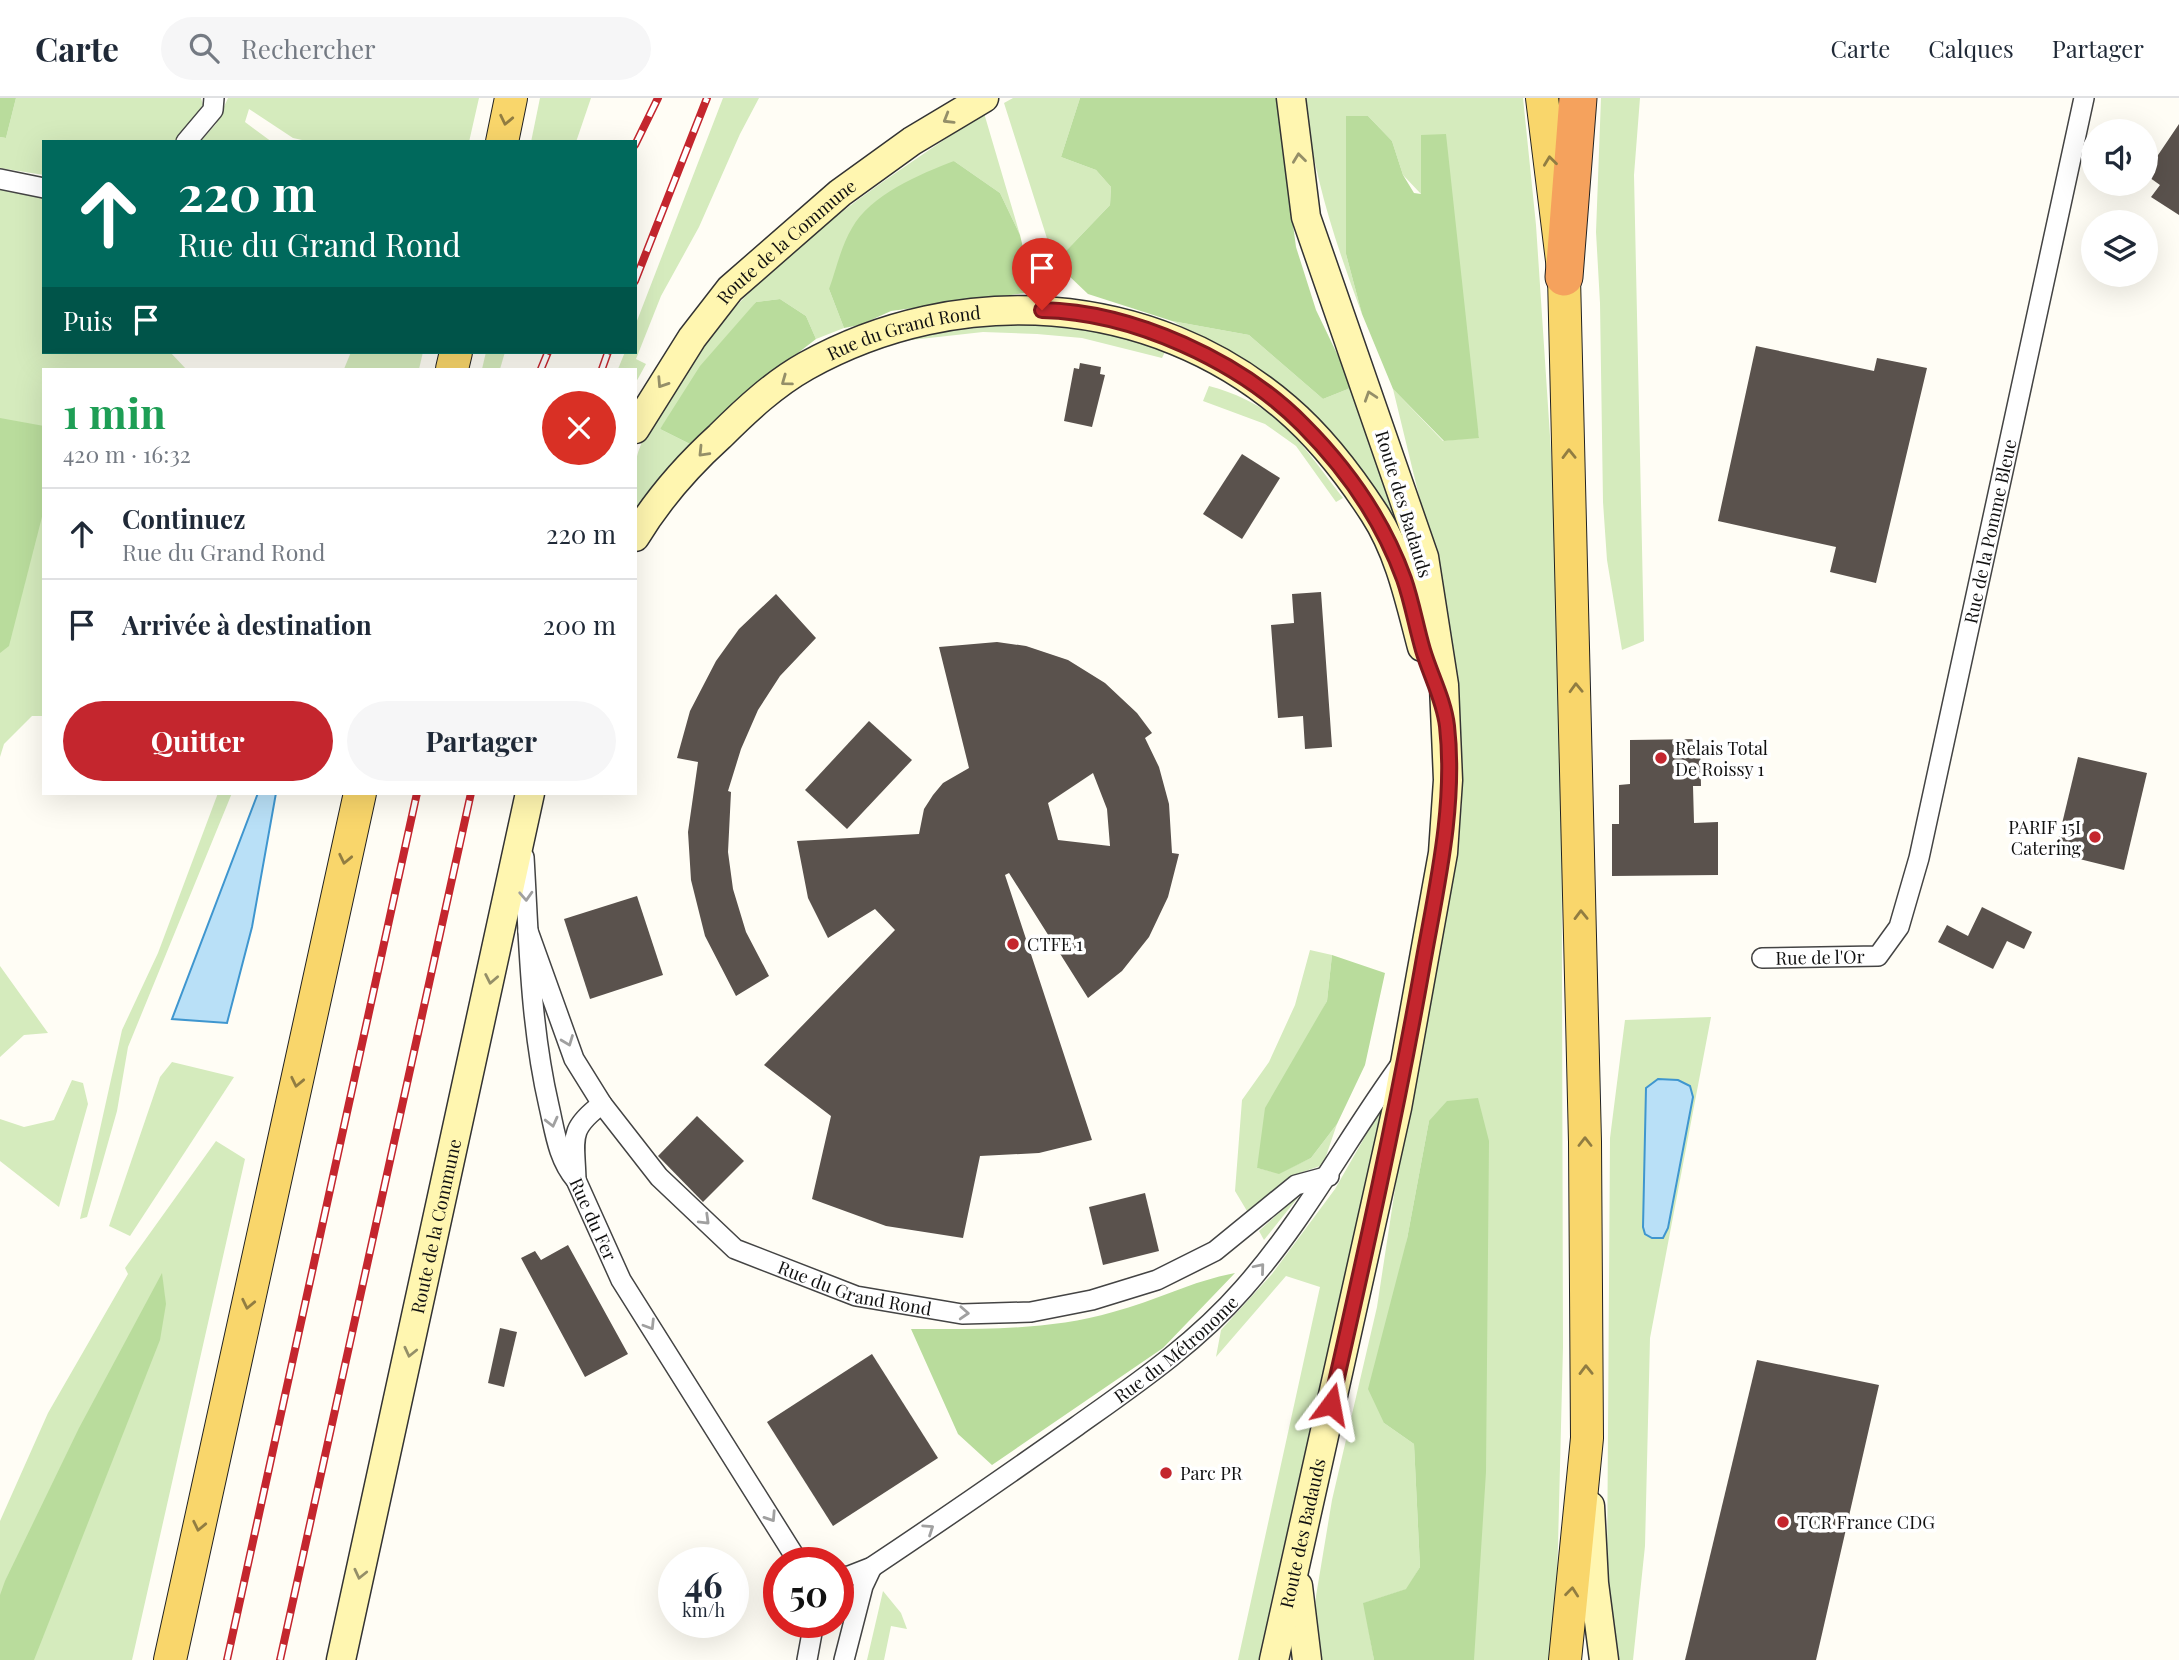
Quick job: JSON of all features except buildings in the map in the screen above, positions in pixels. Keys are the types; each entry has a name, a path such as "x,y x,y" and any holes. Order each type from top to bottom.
{"highway":[{"path":"1564,277 1578,98"}],"main road":[{"path":"502,140 511,98"},
{"name":"Route de la Commune","path":"637,426 692,338 730,289 840,193 912,141 984,98"},
{"name":"Route des Badauds","path":"1274,1660 1406,1058 1443,853 1448,780 1444,685 1424,557 1306,217 1292,98"},
{"path":"1542,98 1564,277 1584,1060 1587,1438 1594,1583 1604,1660"},
{"name":"Rue du Grand Rond","path":"637,534 648,516 701,453 752,405 804,367 841,349 926,318 1002,309 1062,310 1142,329 1187,346 1249,380 1287,408 1321,443 1376,515 1404,579 1447,723"},
{"path":"170,1660 360,795"},
{"name":"Route de la Commune","path":"341,1660 530,795"},
{"path":"1565,1660 1587,1438"},
{"path":"1295,1565 1307,1660"}],"street":[{"path":"188,140 213,110 214,98"},
{"name":"Rue de la Pomme Bleue","path":"1878,956 1899,927 1919,858 2084,98"},
{"path":"0,179 42,188"},
{"name":"Rue du Fer","path":"522,828 532,1010 540,1072 565,1167 576,1180 621,1280 793,1547"},
{"name":"Rue du Grand Rond","path":"528,931 574,1059 603,1104 659,1177 735,1249 856,1296 962,1314 1031,1312 1092,1300 1157,1280 1215,1251 1296,1185 1329,1175"},
{"name":"Rue de l'Or","path":"1762,958 1878,956"},
{"name":"Rue du Métronome","path":"854,1574 872,1567 1176,1356 1242,1290 1291,1231 1329,1175 1368,1109 1406,1058"},
{"path":"576,1180 574,1135 581,1120 603,1104"},
{"path":"844,1660 863,1586 872,1567"},
{"path":"807,1660 811,1638"}],"green space":[{"path":"0,98 16,98 6,138 0,137"},
{"path":"16,98 201,98 203,105 177,140 42,140 42,175 0,168 0,137 6,138"},
{"path":"228,98 479,98 469,140 302,140 293,138 249,109 245,122 269,140 202,140 216,124"},
{"path":"540,98 591,98 577,140 531,140"},
{"path":"723,98 759,98 699,227 661,296 636,359 646,364 637,380 637,368 618,368 624,354 637,354 637,321"},
{"path":"1013,98 1080,98 1061,157 1096,170 1111,187 1110,205 1064,253 1067,274 1051,251 1004,103"},
{"path":"1080,98 1276,98 1296,247 1316,310 1353,387 1323,399 1249,335 1172,321 1088,294 1067,274 1064,253 1110,205 1111,187 1096,170 1061,157"},
{"path":"1304,98 1523,98 1536,225 1561,602 1563,1347 1557,1585 1550,1660 1470,1660 1429,1121 1407,1239 1384,1423 1414,1444 1420,1567 1407,1589 1364,1603 1374,1660 1317,1660 1313,1641 1316,1596 1332,1500 1377,1307 1397,1176 1454,870 1462,803 1457,682 1436,566 1393,389 1443,441 1479,437 1421,135 1421,194 1403,175 1392,141 1368,116 1346,254 1362,314 1326,208 1313,155"},
{"path":"1601,98 1640,98 1634,175 1644,641 1622,650 1607,560 1603,502 1600,303 1596,232"},
{"path":"984,113 1020,235 1000,193 954,161 829,289 844,328 816,339 806,316 780,299 756,302 660,429 696,447 637,516 638,452 667,398 698,352 732,311 769,273 851,205"},
{"path":"1346,116 1368,116 1392,141 1403,175 1414,193 1421,194 1421,135 1446,134 1479,438 1444,441 1393,389 1362,314 1346,254"},
{"path":"954,161 1000,193 1020,235 1031,281 1041,291 891,311 860,325 844,328 829,289 852,228 860,216 883,196 926,172"},
{"path":"0,186 42,195 42,354 172,354 185,368 42,368 42,716 32,716 4,744 0,757"},
{"path":"780,299 806,316 816,339 750,390 696,447 660,429 700,366 756,302"},
{"path":"1172,321 1249,335 1323,399 1353,387 1395,502 1400,536 1344,451 1304,405 1258,370"},
{"path":"979,322 1029,323 1073,328 1166,350 1162,358 1082,338 983,332 884,343"},
{"path":"350,354 423,354 419,368 344,368"},
{"path":"486,354 504,354 500,368 482,368"},
{"path":"1209,386 1233,394 1271,415 1300,443 1343,498 1336,502 1296,446 1265,424 1203,401"},
{"path":"0,418 42,426 42,517 9,646 0,653"},
{"path":"217,795 231,795 128,1047 117,1111 87,1217 80,1219 122,1030 158,953"},
{"path":"1310,950 1332,955 1327,1001 1307,1040 1257,1168 1279,1173 1311,1158 1337,1124 1323,1165 1294,1175 1247,1211 1235,1191 1242,1100 1269,1062 1295,1005"},
{"path":"1332,955 1385,973 1365,1065 1337,1124 1311,1158 1279,1174 1257,1168 1265,1108 1327,1001"},
{"path":"0,966 48,1033 24,1035 0,1057"},
{"path":"1711,1017 1650,1338 1645,1546 1633,1660 1617,1660 1607,1576 1610,1138 1625,1020"},
{"path":"172,1062 234,1077 130,1236 109,1226 160,1077"},
{"path":"72,1080 83,1083 88,1104 59,1207 0,1161 0,1119 24,1127 54,1120"},
{"path":"1478,1098 1489,1141 1486,1472 1474,1660 1374,1660 1363,1603 1406,1589 1420,1567 1414,1444 1384,1423 1368,1389 1407,1239 1429,1121 1447,1101"},
{"path":"1382,1107 1260,1660 1238,1660 1320,1287 1286,1276 1216,1357 1221,1330 1272,1274 1335,1189"},
{"path":"216,1141 245,1159 132,1660 0,1660 0,1521 48,1413 128,1274 125,1268"},
{"path":"1304,1190 1264,1240 1259,1231"},
{"path":"162,1273 166,1304 160,1340 34,1660 0,1660 0,1595 5,1581 79,1428"},
{"path":"1235,1273 1163,1348 992,1465 958,1434 911,1329 1013,1328 1063,1323 1113,1312"},
{"path":"883,1591 901,1613 907,1629 891,1626 884,1660 867,1660"}],"water":[{"path":"257,795 276,795 252,927 227,1023 172,1019"},
{"path":"1658,1079 1678,1080 1690,1086 1693,1097 1668,1228 1663,1238 1652,1238 1645,1234 1643,1227 1646,1088"}],"railway":[{"path":"637,141 658,98"},
{"path":"637,276 707,98"},
{"path":"541,368 547,354"},
{"path":"602,368 607,354"},
{"path":"227,1660 417,795"},
{"path":"280,1660 471,795"}],"place":[{"name":"Relais Total De Roissy 1","path":"1661,758"},
{"name":"PARIF 15I Catering","path":"2095,837"},
{"name":"CTFE 1","path":"1013,944"},
{"name":"Parc PR","path":"1166,1473"},
{"name":"TCR France CDG","path":"1783,1522"}],"route":[{"path":"1042,310 1062,310 1142,329 1187,346 1249,380 1287,408 1321,443 1376,515 1404,579 1423,650 1447,723 1448,780 1443,853 1397,1108 1331,1404"}]}
